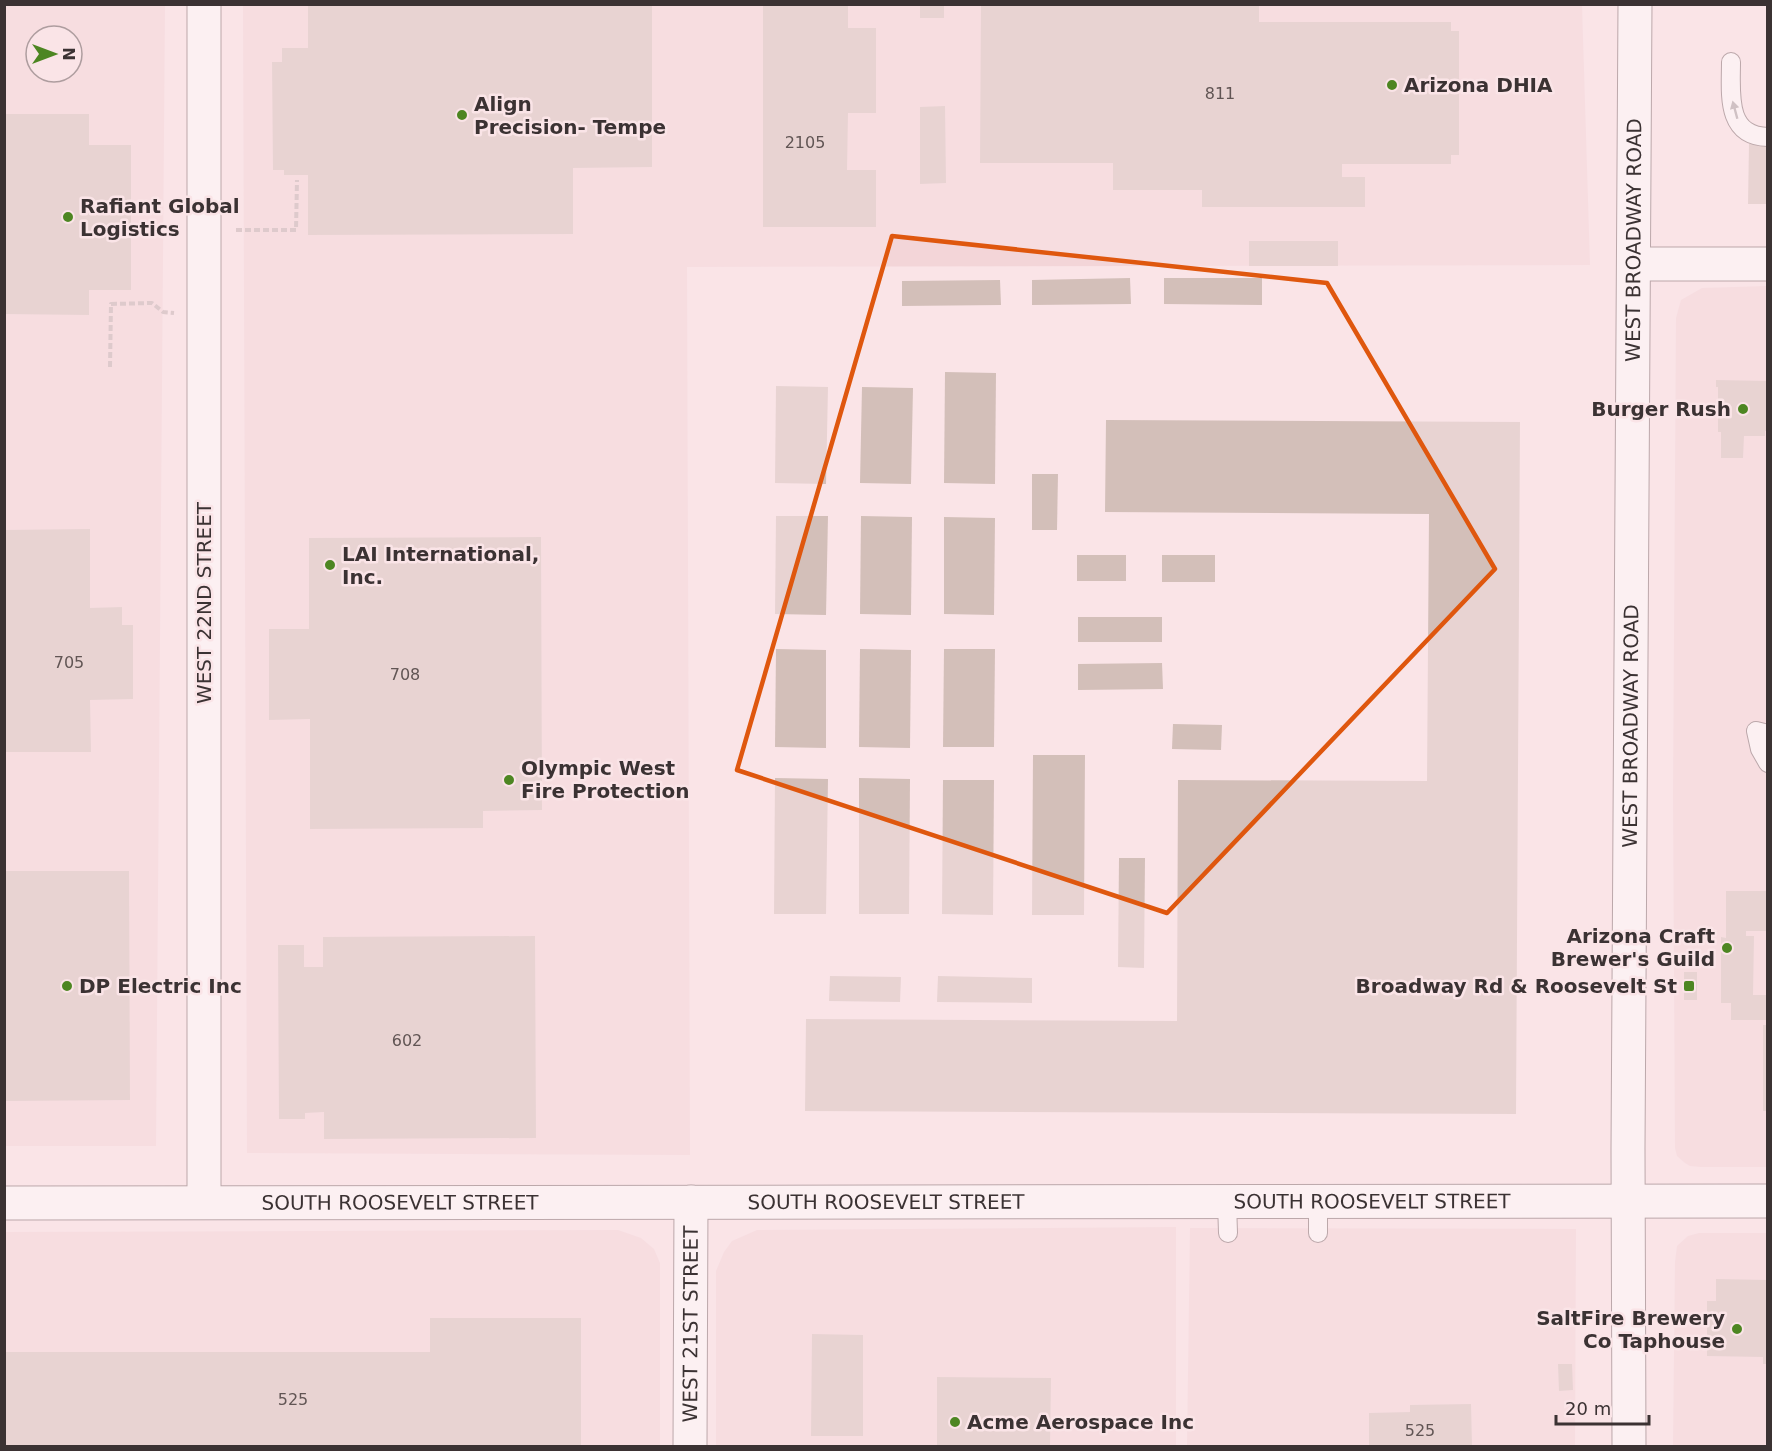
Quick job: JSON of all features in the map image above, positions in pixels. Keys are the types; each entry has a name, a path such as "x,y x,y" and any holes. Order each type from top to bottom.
{"street":[{"name":"WEST 22ND STREET","path":"204,4 204,1202"},
{"name":"WEST BROADWAY ROAD","path":"1629,1446 1628,1202 1635,4"},
{"path":"1634,264 1767,264"},
{"name":"SOUTH ROOSEVELT STREET","path":"4,1203 691,1202 1227,1217 1318,1217 1628,1202 1767,1201"},
{"name":"WEST 21ST STREET","path":"690,1446 691,1202"}],"lane":[{"path":"1731,62 1732,98 1740,127 1748,133 1767,136"},
{"path":"1762,733 1760,749 1767,763"}],"path":[{"path":"230,230 296,230 297,180"},
{"path":"110,367 111,304 152,303 163,312 181,313"}],"highlighted area":[{"path":"892,236 1327,283 1495,569 1167,913 737,770"}],"shaded area":[{"path":"5,5 165,5 156,1146 5,1146"},
{"path":"243,5 1582,5 1590,265 687,267 690,1155 247,1153"},
{"path":"1767,286 1767,1167 1701,1167 1685,1163 1677,1156 1675,1148 1673,795 1676,318 1681,300 1702,288"},
{"path":"1176,1227 1176,1446 716,1446 716,1271 724,1252 732,1241 757,1230"},
{"path":"1190,1228 1576,1229 1575,1446 1187,1446"},
{"path":"618,1230 641,1238 654,1249 660,1263 660,1446 5,1446 4,1232"},
{"path":"1699,1233 1767,1233 1767,1446 1673,1446 1675,1262 1677,1246 1688,1236"}],"building":[{"name":"Align Precision- Tempe","path":"308,4 652,4 652,167 573,168 573,234 308,235 308,175 284,175 284,170 273,170 272,62 282,62 282,48 308,48"},
{"path":"763,4 848,4 848,28 876,28 876,113 848,113 847,170 876,170 876,227 763,227"},
{"path":"920,4 944,4 944,18 920,18"},
{"path":"981,4 1259,4 1259,22 1451,22 1451,31 1459,31 1459,155 1451,155 1451,164 1342,164 1342,177 1365,177 1365,207 1202,207 1202,190 1113,190 1113,163 980,163"},
{"path":"945,106 946,183 920,184 920,107"},
{"name":"Rafiant Global Logistics","path":"4,114 89,114 89,145 131,145 131,290 89,290 89,315 4,314"},
{"path":"1749,144 1768,144 1768,204 1748,204"},
{"path":"1249,241 1338,241 1338,266 1249,266"},
{"path":"1130,278 1131,304 1032,305 1032,280"},
{"path":"1164,278 1262,278 1262,305 1164,304"},
{"path":"1000,280 1001,305 902,306 902,281"},
{"path":"945,372 996,373 995,484 944,483"},
{"name":"Burger Rush","path":"1716,380 1768,381 1768,431 1765,431 1765,436 1744,436 1743,458 1721,458"},
{"path":"776,386 828,387 826,484 775,483"},
{"path":"862,387 913,388 911,484 860,483"},
{"path":"1106,420 1520,422 1516,1114 805,1111 806,1019 1177,1021 1178,780 1427,781 1429,514 1105,512"},
{"path":"1032,474 1058,474 1057,530 1032,530"},
{"path":"776,516 828,516 826,615 775,614"},
{"path":"861,516 912,517 911,615 860,614"},
{"path":"944,517 995,518 994,615 944,614"},
{"path":"90,529 90,608 122,607 122,625 133,625 133,699 90,700 91,752 4,752 4,530"},
{"path":"541,537 542,810 483,811 483,828 310,829 310,719 269,720 269,629 309,629 309,538"},
{"path":"1077,555 1126,555 1126,581 1077,581"},
{"path":"1162,555 1215,555 1215,582 1162,582"},
{"path":"1078,617 1162,617 1162,642 1078,642"},
{"path":"776,649 826,650 826,748 775,747"},
{"path":"860,649 911,650 910,748 859,747"},
{"path":"944,649 995,649 994,747 943,747"},
{"path":"1162,663 1163,689 1078,690 1078,664"},
{"path":"1173,724 1222,725 1221,750 1172,749"},
{"path":"1033,755 1085,755 1084,915 1032,915"},
{"path":"775,778 828,779 826,914 774,914"},
{"path":"859,778 910,779 909,914 859,914"},
{"path":"943,780 994,780 993,915 942,914"},
{"path":"1119,858 1145,858 1144,968 1118,967"},
{"name":"DP Electric Inc","path":"4,871 129,871 130,1100 4,1101"},
{"path":"1726,891 1768,891 1768,931 1746,931 1746,936 1754,936 1753,995 1768,995 1768,1020 1731,1020 1731,1003 1721,1003 1721,937 1726,938"},
{"path":"535,936 536,1138 324,1139 324,1112 305,1113 305,1119 279,1119 278,945 304,945 304,967 323,967 323,937"},
{"path":"1684,972 1697,972 1697,1000 1684,1000"},
{"path":"830,976 901,977 900,1002 829,1001"},
{"path":"938,976 1032,978 1032,1003 937,1002"},
{"path":"1763,1025 1768,1025 1768,1111 1763,1111"},
{"name":"SaltFire Brewery Co Taphouse","path":"1716,1279 1768,1280 1768,1364 1763,1364 1763,1357 1707,1356 1707,1301 1716,1301"},
{"path":"430,1318 581,1318 581,1446 4,1446 4,1352 430,1352"},
{"path":"812,1334 863,1335 863,1436 811,1436"},
{"path":"1558,1364 1572,1364 1573,1390 1559,1391"},
{"path":"937,1377 1051,1378 1050,1446 937,1446"},
{"path":"1471,1404 1472,1446 1369,1446 1369,1413 1410,1412 1410,1405"}],"place":[{"name":"Arizona DHIA","path":"1392,85"},
{"name":"Align Precision- Tempe","path":"462,115"},
{"name":"Rafiant Global Logistics","path":"68,217"},
{"name":"Burger Rush","path":"1743,409"},
{"name":"LAI International, Inc.","path":"330,565"},
{"name":"Olympic West Fire Protection","path":"509,780"},
{"name":"Arizona Craft Brewer's Guild","path":"1727,948"},
{"name":"DP Electric Inc","path":"67,986"},
{"name":"Broadway Rd & Roosevelt St","path":"1689,986"},
{"name":"SaltFire Brewery Co Taphouse","path":"1737,1329"},
{"name":"Acme Aerospace Inc","path":"955,1422"}]}
